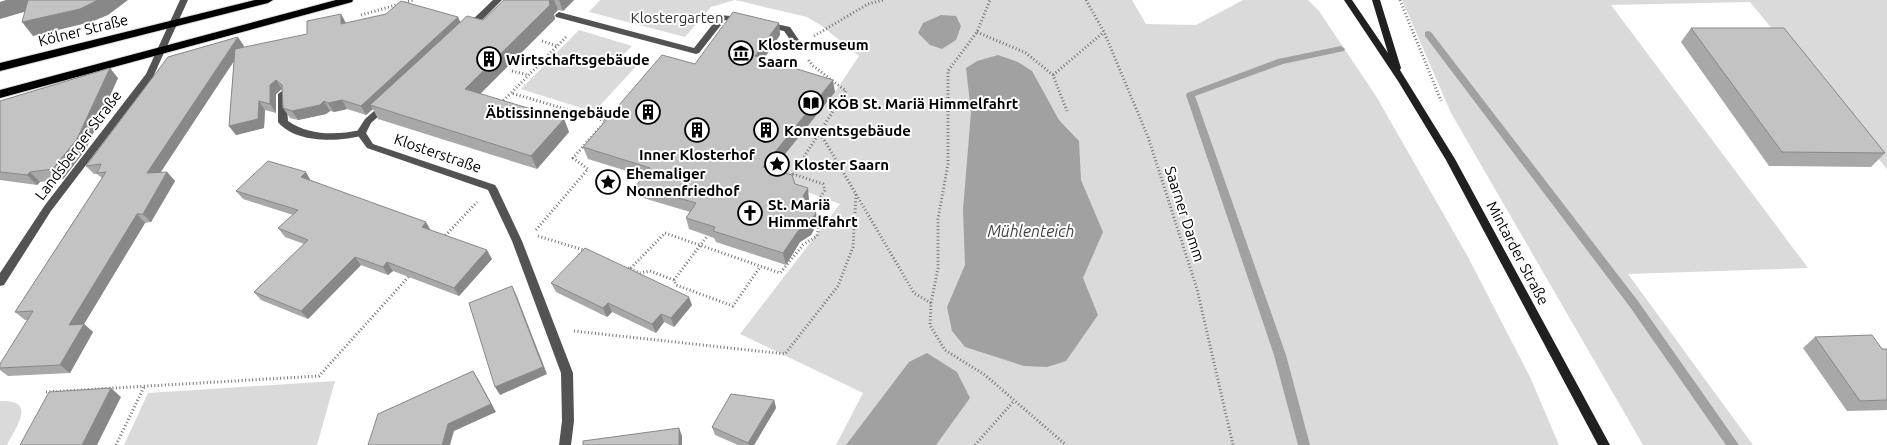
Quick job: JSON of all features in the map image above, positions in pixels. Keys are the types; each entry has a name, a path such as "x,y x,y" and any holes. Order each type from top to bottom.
{"main road":[{"name":"Kölner Straße","path":"0,68 268,0"},
{"path":"0,94 348,0"},
{"name":"Mintarder Straße","path":"1348,0 1401,79 1450,159 1604,445"},
{"name":"Mintarder Straße","path":"1376,0 1401,79"}],"street":[{"name":"Landsberger Straße","path":"0,282 48,208 150,75 184,0"},
{"path":"462,35 502,0"},
{"path":"559,15 696,51 723,17 787,29 800,46"},
{"path":"282,94 283,122 293,131 344,137 361,132 368,121 390,101"},
{"name":"Klosterstraße","path":"361,132 370,146 492,188 517,241 567,373 568,420 565,445"}],"path":[{"path":"816,35 868,4 883,0"},
{"path":"990,0 977,32 948,71 948,164 938,219 938,268 931,303 930,325 945,350 985,376 1013,402 1066,445"},
{"name":"Saarner Damm","path":"1086,0 1104,32 1148,136 1197,289 1233,445"},
{"path":"493,102 500,104 582,21"},
{"path":"977,32 1026,53 1054,75 1067,111"},
{"path":"1054,75 1104,32"},
{"path":"542,41 557,46"},
{"path":"630,269 665,233 700,247 780,273 794,259 805,243 817,236 820,227 818,217 813,209 825,190 823,184 793,174 846,91 812,64 800,46"},
{"path":"512,71 528,75"},
{"path":"511,93 606,121"},
{"path":"588,251 532,234 588,169 573,158 612,114"},
{"path":"819,131 914,293 931,303"},
{"path":"442,240 492,188"},
{"path":"551,328 785,354 838,286 854,247 856,194"},
{"path":"674,280 708,236"},
{"path":"622,266 640,273 650,271 674,280 676,285 733,306 760,267"},
{"path":"46,392 319,376 416,268"},
{"path":"116,445 145,386"},
{"path":"975,445 1013,402"}],"green space":[{"name":"Klostergarten","path":"600,0 735,0 711,7 685,37 589,12"},
{"path":"735,0 1132,0 1146,24 1196,25 1243,0 1308,0 1319,11 1376,96 1468,257 1530,377 1559,445 836,445 863,393 740,334 840,204 794,187 765,179 835,92 859,56 822,26 807,17"},
{"path":"1402,0 1887,0 1887,169 1750,2 1611,5 1808,268 1628,274 1753,445 1643,445 1451,113"},
{"path":"579,30 632,46 622,56 640,62 594,112 521,89"},
{"path":"335,381 317,445 124,445 148,393"},
{"path":"0,401 18,404 21,409 19,422 7,445 0,445"}],"water":[{"path":"941,15 956,16 961,26 956,40 942,49 930,45 918,33 923,23"},
{"name":"Mühlenteich","path":"998,55 1018,62 1032,71 1059,120 1079,141 1081,180 1103,232 1083,278 1098,315 1066,361 1047,367 1024,366 965,347 952,331 947,307 965,265 963,210 971,112 966,68 977,61"},
{"path":"927,353 957,372 970,398 936,445 846,445 909,362"}],"building":[{"path":"28,0 98,0 80,9 22,22"},
{"path":"504,0 549,0 550,5 465,89 564,119 531,156 370,105 467,16 483,20"},
{"path":"401,1 458,17 361,106 342,100 328,103 324,101 320,105 292,111 283,108 282,85 276,80 270,85 270,104 259,101 258,119 229,126 235,49 307,34 307,21 341,14 341,24 386,14"},
{"path":"733,12 779,23 755,56 833,80 763,167 792,175 795,184 808,188 803,196 816,213 809,223 798,231 783,253 713,231 715,227 686,218 696,203 636,186 650,168 583,147 662,55 695,64"},
{"path":"1691,28 1784,28 1885,153 1782,152"},
{"path":"238,37 147,173 167,172 143,214 137,214 69,325 84,324 60,365 0,368 0,364 33,311 15,312 106,172 97,173 101,164 86,166 168,57"},
{"path":"110,68 77,139 53,169 30,172 27,175 0,172 0,101"},
{"path":"268,161 306,172 301,177 426,222 422,227 487,250 454,288 387,262 383,267 355,257 301,311 254,292 308,240 278,228 298,210 236,191"},
{"path":"585,248 689,297 671,318 661,314 652,324 608,303 603,308 551,283"},
{"path":"512,286 543,367 495,387 469,303"},
{"path":"1872,335 1882,349 1887,349 1887,400 1860,401 1815,337"},
{"path":"473,371 491,404 448,424 442,445 368,445 378,414"},
{"path":"111,388 82,445 20,445 49,392"},
{"path":"731,394 774,400 748,443 712,427"},
{"path":"679,428 679,445 583,445 583,441"}],"waterway":[{"path":"1428,34 1634,304 1733,445"},
{"path":"1304,445 1280,355 1190,95 1281,61 1341,49"}],"place":[{"name":"Klostermuseum Saarn","path":"741,53"},
{"name":"Wirtschaftsgebäude","path":"489,59"},
{"name":"KÖB St. Mariä Himmelfahrt","path":"811,103"},
{"name":"Äbtissinnengebäude","path":"648,112"},
{"name":"Inner Klosterhof","path":"697,130"},
{"name":"Konventsgebäude","path":"766,130"},
{"name":"Kloster Saarn","path":"777,164"},
{"name":"Ehemaliger Nonnenfriedhof","path":"608,182"},
{"name":"St. Mariä Himmelfahrt","path":"750,213"}]}
